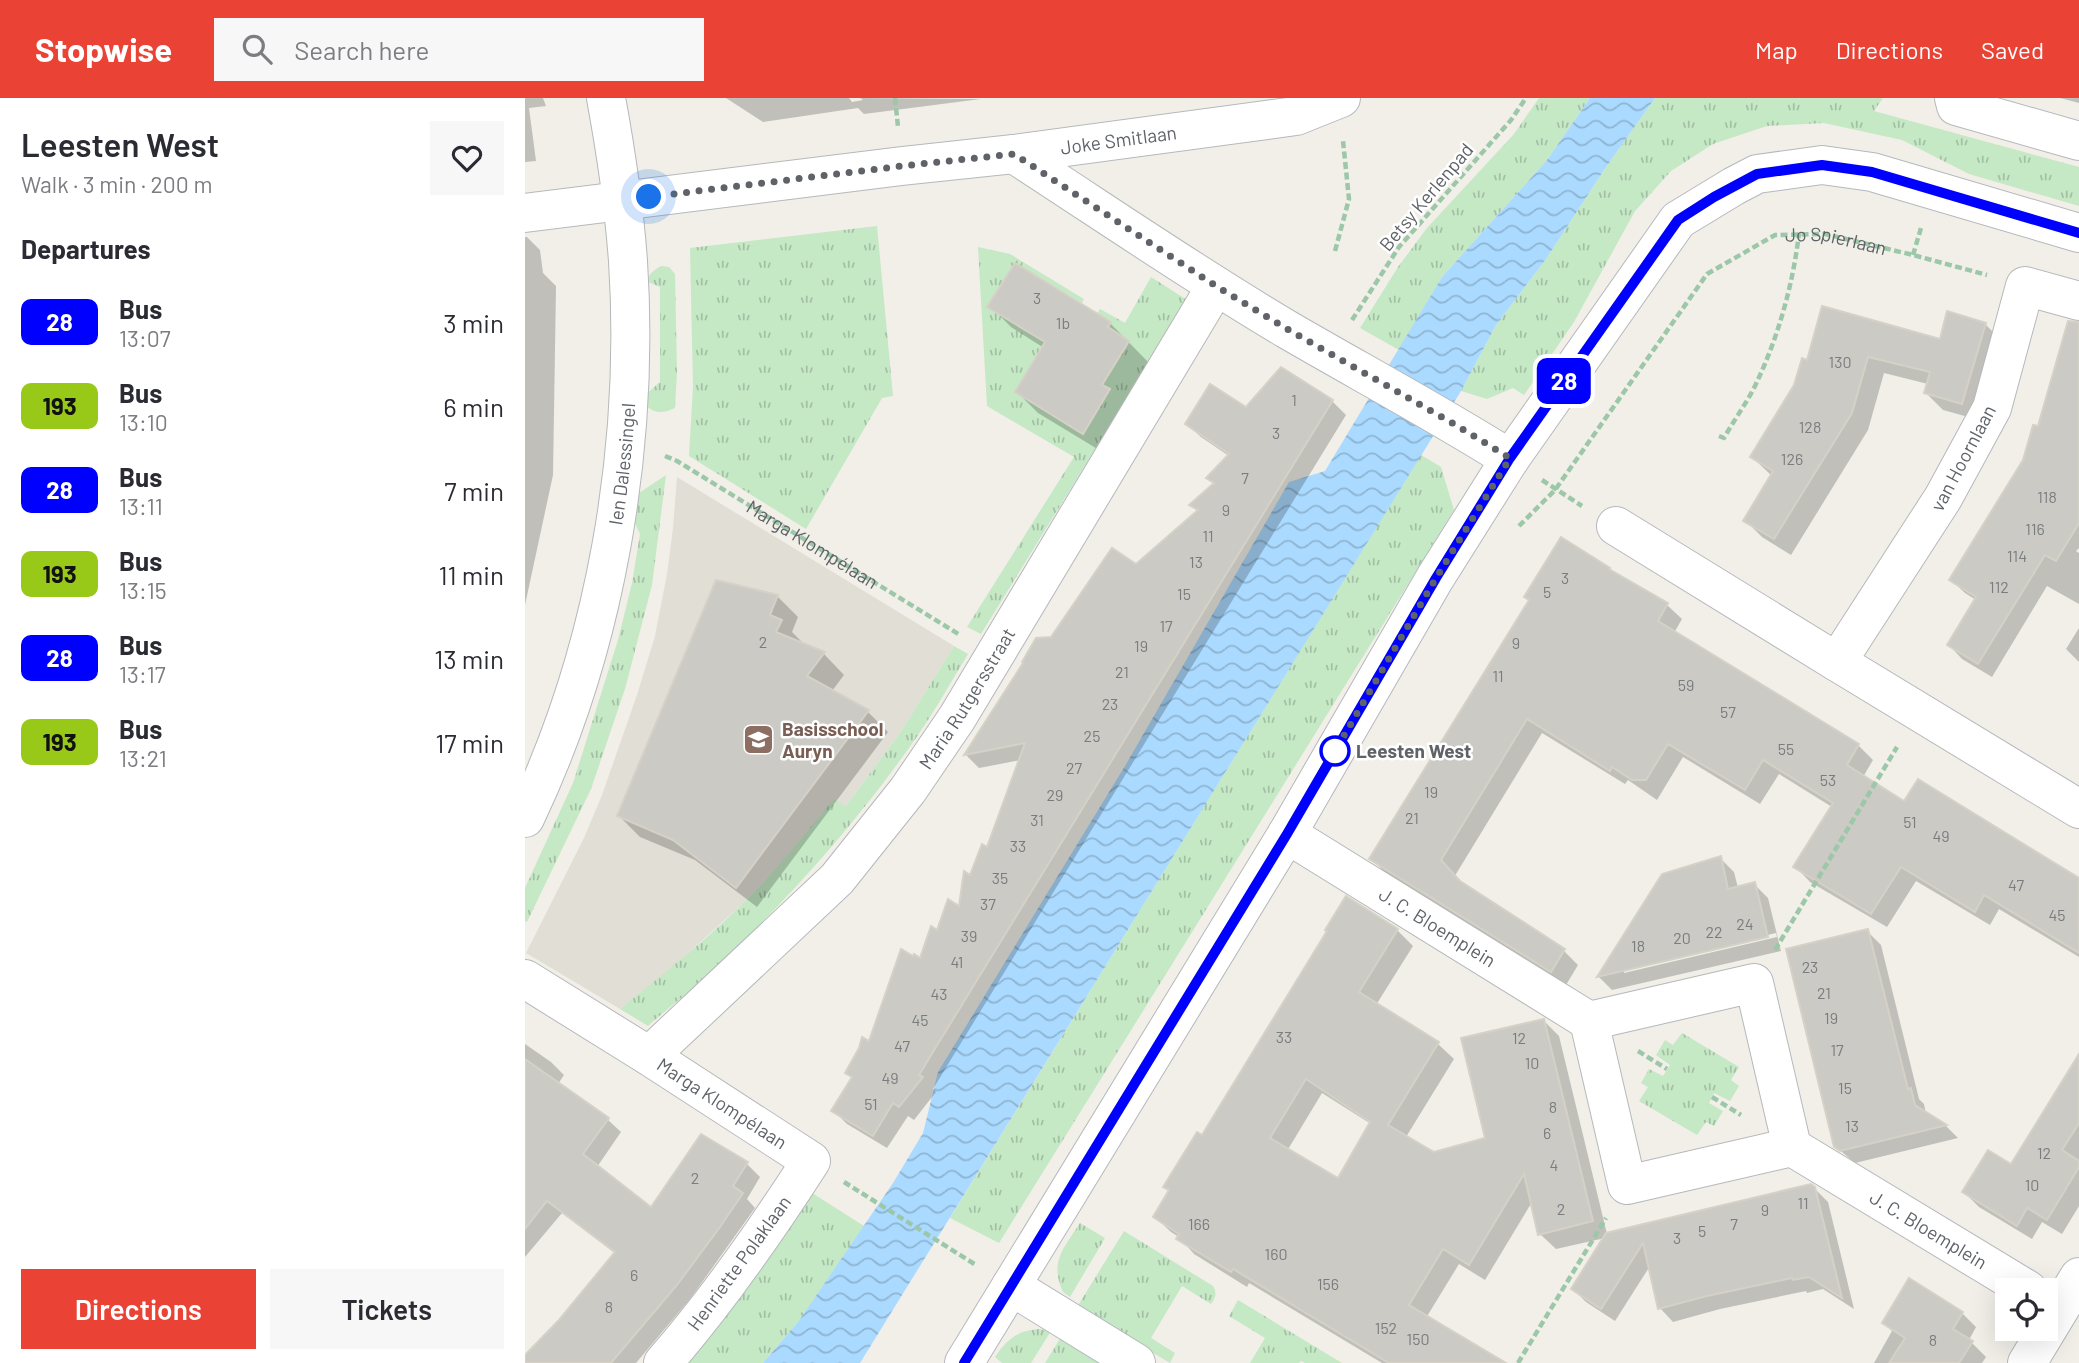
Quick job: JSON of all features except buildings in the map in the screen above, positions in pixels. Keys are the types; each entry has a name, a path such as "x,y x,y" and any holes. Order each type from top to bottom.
{"street":[{"name":"Ien Dalessingel","path":"525,818 555,746 588,646 611,544 625,440 630,321 628,261 606,98"},
{"name":"Joke Smitlaan","path":"525,213 1014,154 1340,98"},
{"path":"1954,98 1956,106 2079,141"},
{"path":"1014,154 1216,286 1510,458"},
{"path":"964,1363 1287,834 1436,578 1510,458 1678,220 1757,174 1822,165 1872,172 2079,233"},
{"name":"Maria Rutgersstraat","path":"649,1056 837,879 908,790 957,718 1216,286"},
{"path":"2025,286 2079,301"},
{"name":"van Hoornlaan","path":"1837,662 1943,498 1992,408 2025,286"},
{"path":"1616,526 2079,809"},
{"name":"J. C. Bloemplein","path":"1287,834 1589,1021"},
{"name":"Marga Klompélaan","path":"525,979 811,1161"},
{"path":"1754,983 1792,1147 1627,1185 1589,1021 1754,983"},
{"name":"J. C. Bloemplein","path":"1792,1147 2008,1278"},
{"name":"Henriette Polaklaan","path":"663,1363 773,1220 811,1161"},
{"path":"2027,1363 2062,1310 2079,1277"},
{"path":"1011,1286 1136,1363"}],"path":[{"path":"1335,251 1349,198 1340,98"},
{"name":"Betsy Kerlenpad","path":"1331,354 1399,247 1511,120 1527,98"},
{"path":"1719,436 1724,438 1755,386 1779,325 1795,263 1799,233"},
{"name":"Jo Spierlaan","path":"1555,489 1707,274 1775,235 1825,234 2025,286"},
{"name":"Marga Klompélaan","path":"625,440 677,461 994,656"},
{"path":"1754,983 1918,712"},
{"path":"1518,1363 1627,1185"},
{"path":"854,1188 962,1256"}],"shaded area":[{"name":"Basisschool Auryn","path":"677,477 954,646 902,730 846,806 835,800 743,903 674,966 620,1009 526,953 584,838 637,695 655,636 667,574"}],"green space":[{"path":"1539,98 1590,98 1547,160 1442,277 1399,350 1360,328 1398,267 1427,228 1514,134"},
{"path":"1655,98 1883,98 1874,111 2079,167 2079,206 1969,174 1902,140 1824,123 1767,126 1713,144 1671,171 1635,211 1574,322 1524,395 1513,388 1487,399 1461,391 1496,325 1546,259"},
{"path":"877,226 893,396 882,398 806,529 689,456 693,386 690,248"},
{"path":"978,247 1010,254 1084,299 1082,303 1015,263 988,307 1034,335 1055,341 1042,348 1015,392 1082,434 1110,389 1102,385 1129,341 1108,327 1111,321 1097,314 1100,309 1125,323 1151,277 1187,300 981,634 967,627 1074,457 987,406"},
{"path":"661,266 669,267 675,274 677,372 675,408 659,412 644,404 645,395 660,382 660,287 648,282 648,279 650,274"},
{"path":"1421,455 1441,467 1454,510 999,1243 950,1218"},
{"path":"666,475 652,585 625,689 591,789 527,922 525,888 573,783 618,640 632,583 640,534 632,517 636,495"},
{"path":"954,646 968,654 925,725 864,807 791,892 712,971 648,1026 620,1009 698,945 742,904 834,799 846,806 902,730"},
{"path":"1682,1033 1739,1067 1731,1080 1739,1086 1730,1101 1714,1093 1709,1103 1723,1111 1714,1126 1706,1122 1697,1135 1639,1101 1648,1087 1641,1083 1649,1069 1663,1076 1670,1065 1656,1055 1665,1040 1673,1045"},
{"path":"809,1191 864,1226 798,1322 763,1363 680,1363"},
{"path":"1080,1223 1105,1238 1070,1297 1063,1292 1059,1281 1058,1264 1064,1248"},
{"path":"1124,1231 1213,1286 1215,1291 1211,1304 1182,1286 1151,1338 1175,1353 1170,1363 1077,1307"},
{"path":"1238,1300 1342,1363 1250,1363 1265,1338 1229,1316"},
{"path":"1025,1331 1051,1331 1031,1363 1002,1363 995,1357 1014,1337"},
{"path":"1061,1337 1105,1363 1045,1363"}],"water":[{"path":"1590,98 1655,98 1546,259 1496,325 1461,391 860,1363 763,1363 798,1322 893,1183 923,1133 938,1072 1125,766 1289,482 1325,471 1442,277 1547,160"}],"bus line":[{"name":"28","path":"964,1363 1287,834 1436,578 1510,458 1678,220 1757,174 1822,165 1872,172 2079,233"}],"place":[{"name":"Basisschool Auryn","path":"759,740"},
{"name":"Leesten West","path":"1335,751"}],"route":[{"path":"649,197 1014,154 1216,286 1510,458 1335,751"}]}
